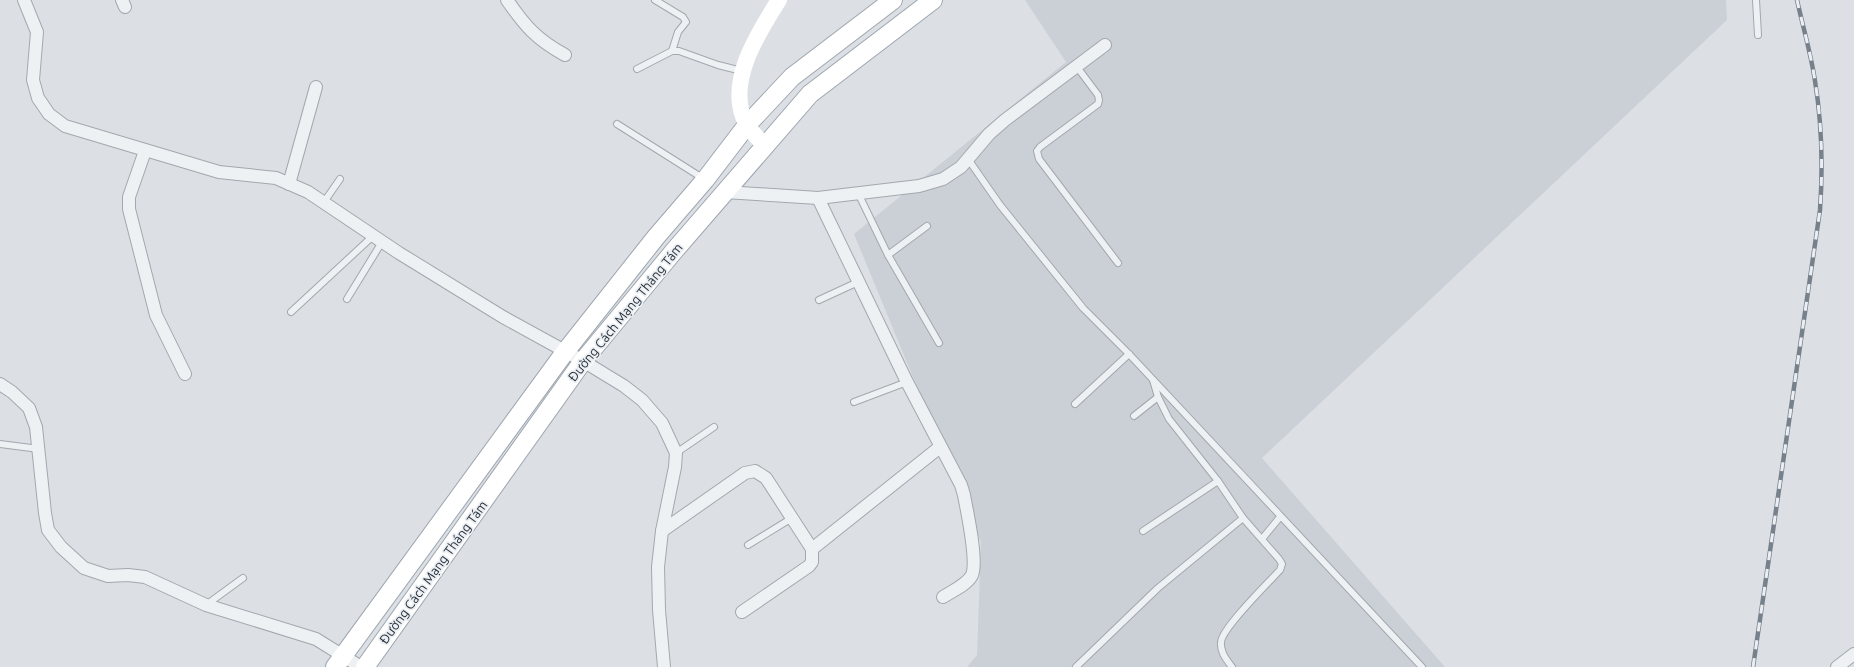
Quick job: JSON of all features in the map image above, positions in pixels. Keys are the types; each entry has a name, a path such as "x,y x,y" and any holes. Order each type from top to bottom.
{"main road":[{"path":"765,146 747,125 740,107 742,71 757,35 779,0"},
{"name":"Đường Cách Mạng Tháng Tám","path":"339,661 565,352 656,237 705,180 747,125 792,77 893,0"},
{"name":"Đường Cách Mạng Tháng Tám","path":"365,667 583,361 674,251 810,94 933,0"}],"street":[{"path":"24,0 37,32 33,80 38,98 49,114 65,126 219,172 276,178 308,192 378,239 503,317 583,361 624,386 642,400 662,423 676,453 675,467 662,531 658,567 659,610 664,667"},
{"path":"507,0 529,29 546,44 565,55"},
{"path":"725,192 818,198 919,186 943,179 961,167 989,134 1105,46"},
{"path":"289,184 316,87"},
{"path":"145,151 129,197 129,209 156,315 185,374"},
{"path":"818,198 907,382 964,495 974,560 972,575 964,584 943,597"},
{"path":"0,384 12,392 29,408 36,427 48,530 60,547 84,568 108,576 128,575 145,577 206,605 316,639 339,661 361,667"},
{"path":"812,549 940,448"},
{"path":"662,531 745,473 755,470 766,478 812,549 812,562 809,566 742,612"},
{"path":"1837,667 1854,654"}],"lane":[{"path":"655,0 683,17 686,22 678,32 672,51"},
{"path":"1756,0 1758,35"},
{"path":"637,69 672,51 742,71"},
{"path":"1076,67 1098,95 1098,104 1040,146 1037,151 1039,159 1118,263"},
{"path":"618,124 705,180"},
{"path":"968,159 1000,205 1083,308 1152,378 1280,517 1422,667"},
{"path":"324,202 340,179"},
{"path":"858,193 888,255 939,343"},
{"path":"888,255 927,226"},
{"path":"347,299 378,239"},
{"path":"291,312 378,239"},
{"path":"819,300 858,282"},
{"path":"1075,404 1129,354"},
{"path":"1152,378 1158,397 1169,419 1218,482 1243,518 1282,564 1280,570 1227,628 1221,640 1221,649 1225,658 1232,667"},
{"path":"854,402 907,382"},
{"path":"1134,416 1158,397"},
{"path":"676,453 714,427"},
{"path":"0,444 39,449"},
{"path":"1143,531 1218,482"},
{"path":"1262,539 1280,517"},
{"path":"748,545 792,518"},
{"path":"1076,667 1158,588 1243,518"},
{"path":"206,605 243,578"}],"shaded area":[{"path":"1025,0 1726,0 1727,20 1262,458 1445,667 967,667 977,655 981,542 854,234 1066,62"}],"railway":[{"path":"1753,667 1820,210 1822,162 1819,113 1815,81 1797,0"}]}
